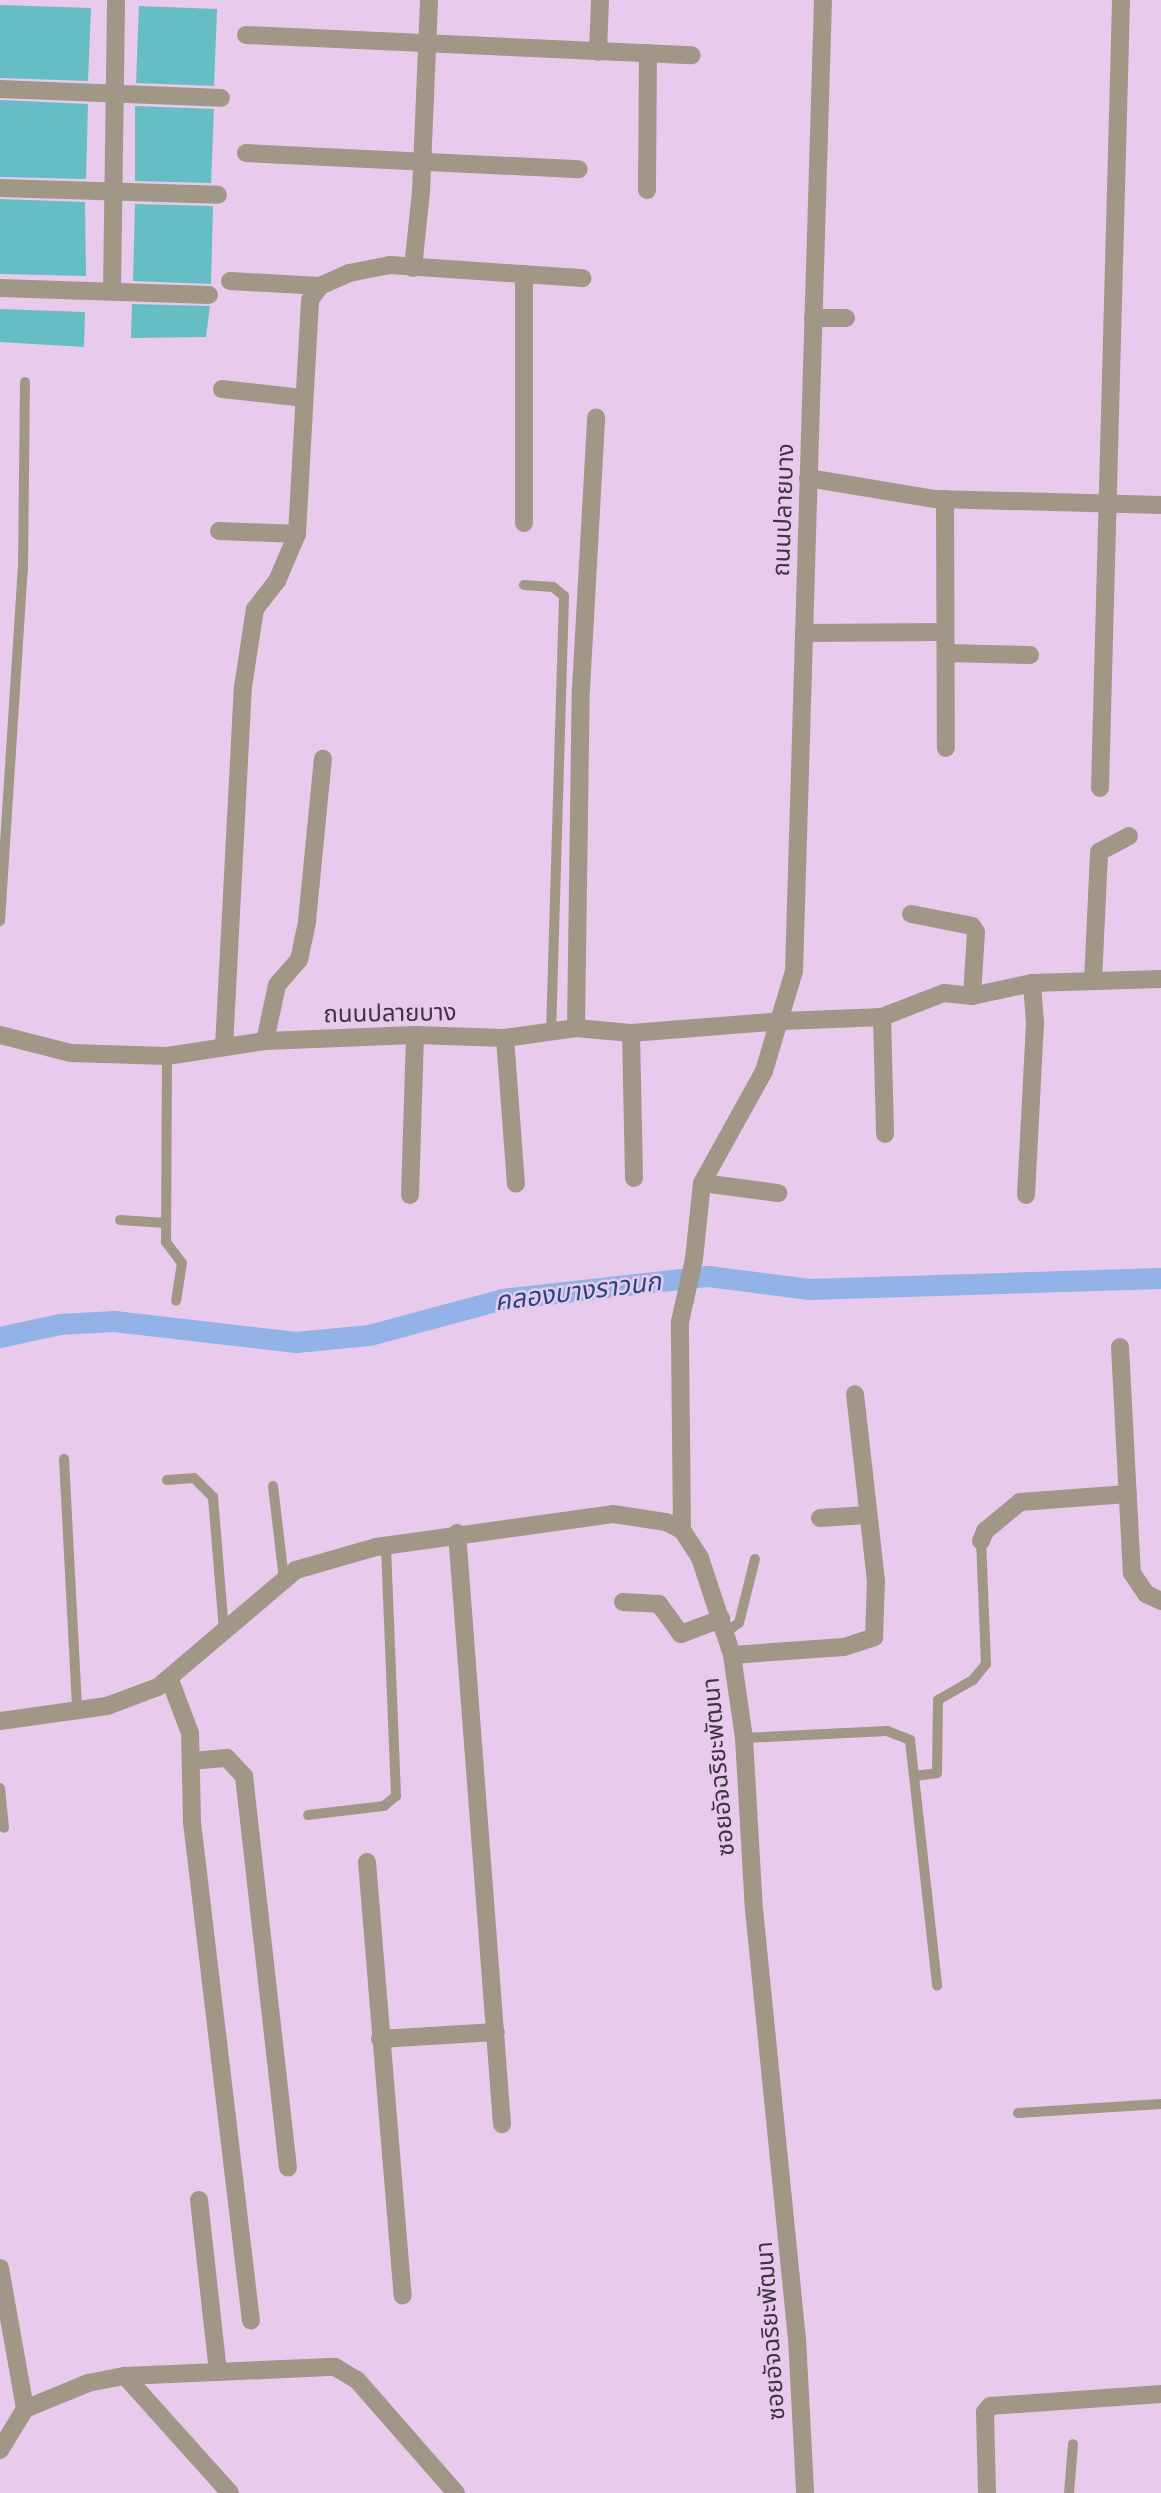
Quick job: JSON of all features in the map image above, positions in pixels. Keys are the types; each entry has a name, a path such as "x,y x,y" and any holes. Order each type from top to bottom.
{"street":[{"path":"112,291 116,0"},
{"path":"413,268 422,164 429,0"},
{"path":"598,52 600,0"},
{"name":"ถนนปลายบาง","path":"682,1530 680,1322 694,1259 702,1183 765,1071 783,1020 794,971 823,0"},
{"path":"1101,788 1105,503 1121,0"},
{"path":"246,35 427,46 692,55"},
{"path":"648,54 648,190"},
{"path":"0,89 221,98"},
{"path":"246,153 422,164 579,169"},
{"path":"0,188 218,195"},
{"path":"230,281 320,286 349,273 390,265 583,278"},
{"path":"524,274 524,523"},
{"path":"224,1047 243,687 255,609 277,581 297,534 310,300 320,286"},
{"path":"0,288 209,295"},
{"path":"813,318 846,318"},
{"path":"222,389 303,398"},
{"path":"576,1028 581,689 596,417"},
{"path":"808,478 946,499 1161,505"},
{"path":"946,499 946,748"},
{"path":"219,531 297,534"},
{"path":"804,633 945,632"},
{"path":"946,653 1030,655"},
{"path":"265,1041 277,985 299,960 323,759"},
{"path":"1093,981 1099,852 1129,835"},
{"path":"911,914 972,926 976,932 972,996"},
{"path":"783,1020 882,1017 944,993 972,996 1032,983 1161,979"},
{"path":"1027,1195 1035,1023 1032,983"},
{"path":"882,1017 885,1134"},
{"name":"ถนนปลายบาง","path":"0,1035 71,1053 167,1056 265,1041 415,1035 505,1038 551,1029 576,1028 631,1033 783,1020"},
{"path":"631,1033 634,1178"},
{"path":"410,1195 415,1035"},
{"path":"505,1038 516,1184"},
{"path":"702,1183 778,1193"},
{"path":"1120,1348 1132,1573 1146,1594 1161,1601"},
{"path":"732,1654 844,1647 874,1637 876,1581 855,1394"},
{"path":"981,1541 985,1531 1020,1502 1128,1494"},
{"path":"0,1721 107,1706 170,1680 296,1570 386,1545 457,1533 613,1514 666,1522 682,1530"},
{"path":"820,1518 867,1515"},
{"name":"ซอยอัจฉริยะพัฒนา","path":"682,1530 700,1558 732,1654 744,1738 754,1909 797,2338 805,2493"},
{"path":"457,1533 502,2124"},
{"path":"623,1602 659,1604 681,1634 723,1626"},
{"path":"170,1680 190,1733 192,1822 251,2321"},
{"path":"191,1762 227,1758 244,1776 288,2168"},
{"path":"367,1863 402,2296"},
{"path":"380,2039 496,2032"},
{"path":"199,2200 218,2372"},
{"path":"0,2268 25,2409"},
{"path":"0,2450 25,2409 88,2383 125,2376 329,2367 342,2370 357,2380 456,2493"},
{"path":"125,2376 230,2493"},
{"path":"988,2493 985,2412 990,2406 1161,2394"}],"lane":[{"path":"0,921 23,569 25,382"},
{"path":"523,586 553,587 564,596 551,1029"},
{"path":"167,1056 166,1242 182,1263 176,1301"},
{"path":"120,1220 166,1223"},
{"path":"64,1459 77,1711"},
{"path":"167,1480 194,1478 213,1497 224,1631"},
{"path":"273,1486 284,1579"},
{"path":"914,1776 937,1773 938,1700 973,1679 986,1664 981,1541"},
{"path":"308,1815 384,1806 396,1796 386,1545"},
{"path":"723,1626 739,1623 755,1559"},
{"path":"744,1738 887,1731 903,1734 910,1740 937,1986"},
{"path":"0,1788 4,1828"},
{"path":"1018,2113 1161,2104"},
{"path":"1069,2493 1073,2444"}],"building":[{"path":"0,5 91,8 88,81 0,78"},
{"path":"139,6 217,9 214,86 136,83"},
{"path":"0,100 88,104 86,179 0,177"},
{"path":"135,106 214,109 211,183 135,181"},
{"path":"0,199 85,202 86,276 0,274"},
{"path":"135,204 213,206 211,284 133,281"},
{"path":"132,304 210,306 206,337 131,338"},
{"path":"0,309 85,312 84,347 0,342"}],"waterway":[{"name":"คลองบางราวนก","path":"0,1337 60,1324 114,1321 296,1342 369,1335 502,1299 708,1276 809,1289 1161,1278"}]}
